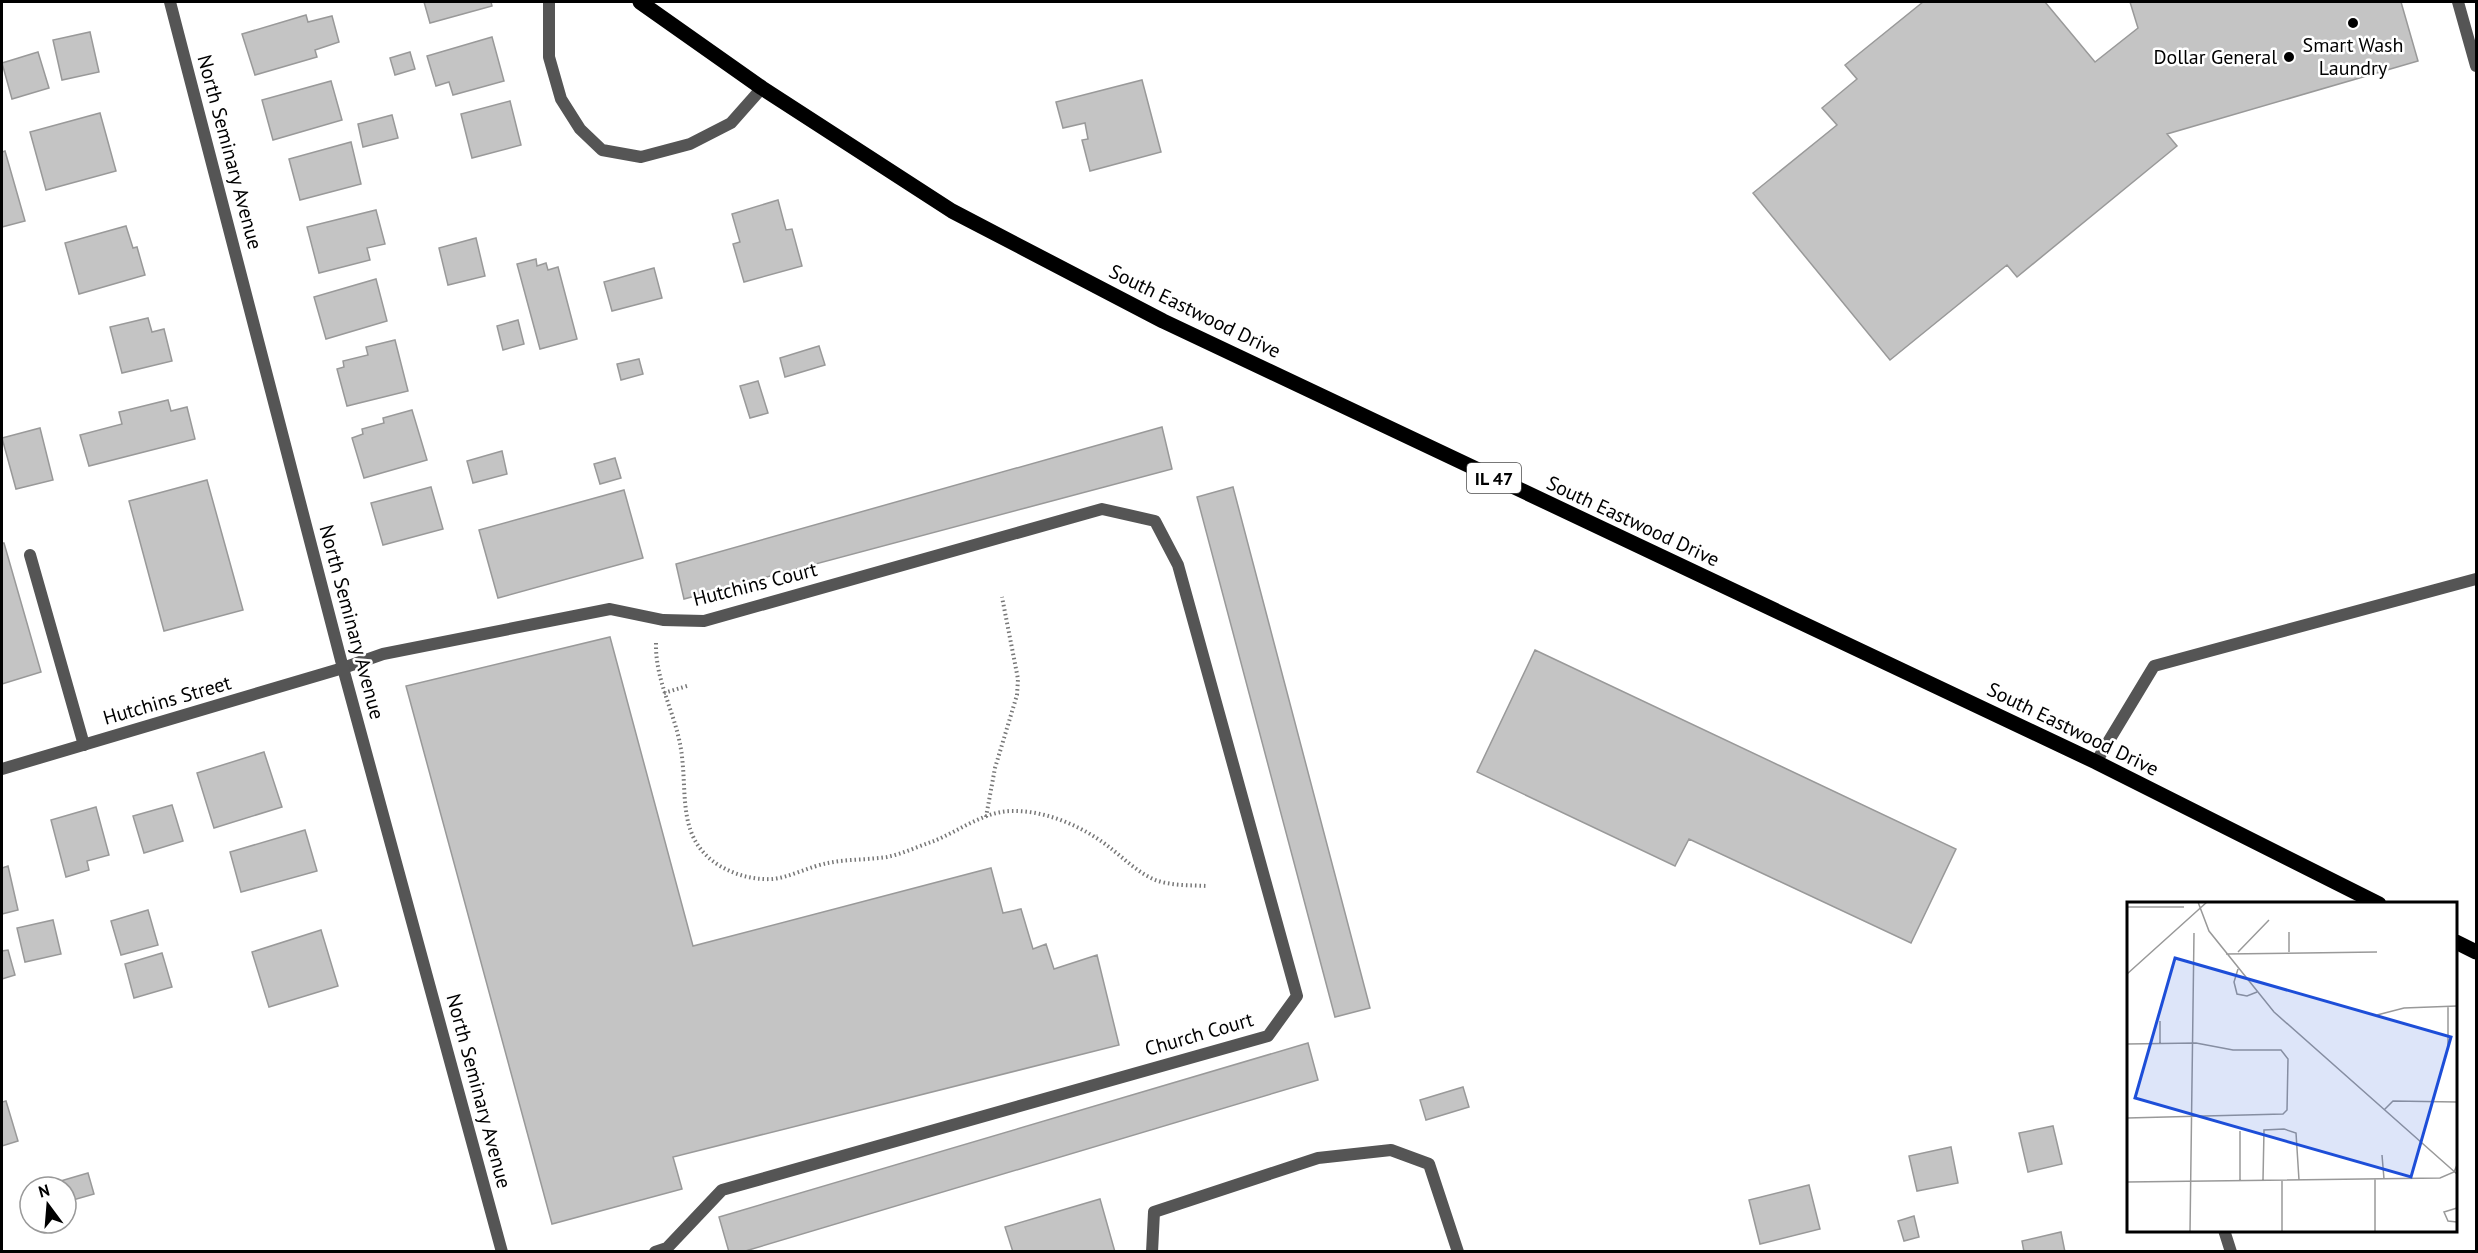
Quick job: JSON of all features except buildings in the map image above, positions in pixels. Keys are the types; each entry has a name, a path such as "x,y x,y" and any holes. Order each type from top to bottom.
{"main road":[{"name":"South Eastwood Drive","path":"640,2 762,88 952,211 1163,321 1824,636 2096,762 2377,902"},
{"path":"2457,942 2476,952"}],"street":[{"name":"North Seminary Avenue","path":"170,2 343,668 502,1251"},
{"path":"549,2 549,57 561,99 580,129 602,150 641,157 690,144 731,123 762,88"},
{"path":"2458,2 2476,66"},
{"name":"Hutchins Court","path":"343,668 383,654 610,609 663,620 704,621 1102,509"},
{"name":"Church Court","path":"655,1251 667,1248 722,1190 1268,1036 1297,996 1178,566 1155,521 1102,509"},
{"path":"30,555 84,745"},
{"path":"2096,762 2154,666 2476,579"},
{"name":"Hutchins Street","path":"2,769 343,668"},
{"path":"1152,1251 1154,1212 1318,1158 1391,1150 1429,1164 1458,1251"},
{"path":"2225,1232 2231,1251"}],"path":[{"path":"986,817 995,768 1017,694 1018,678 1002,597"},
{"path":"656,642 655,662 679,736 686,812 691,836 708,858 737,876 773,879 831,862 889,856 936,840 1001,811 1014,811 1036,812 1052,817 1098,839 1129,865 1155,880 1207,886"},
{"path":"664,693 687,686"}],"place":[{"name":"Smart Wash Laundry","path":"2353,23"},
{"name":"Dollar General","path":"2289,57"}]}
